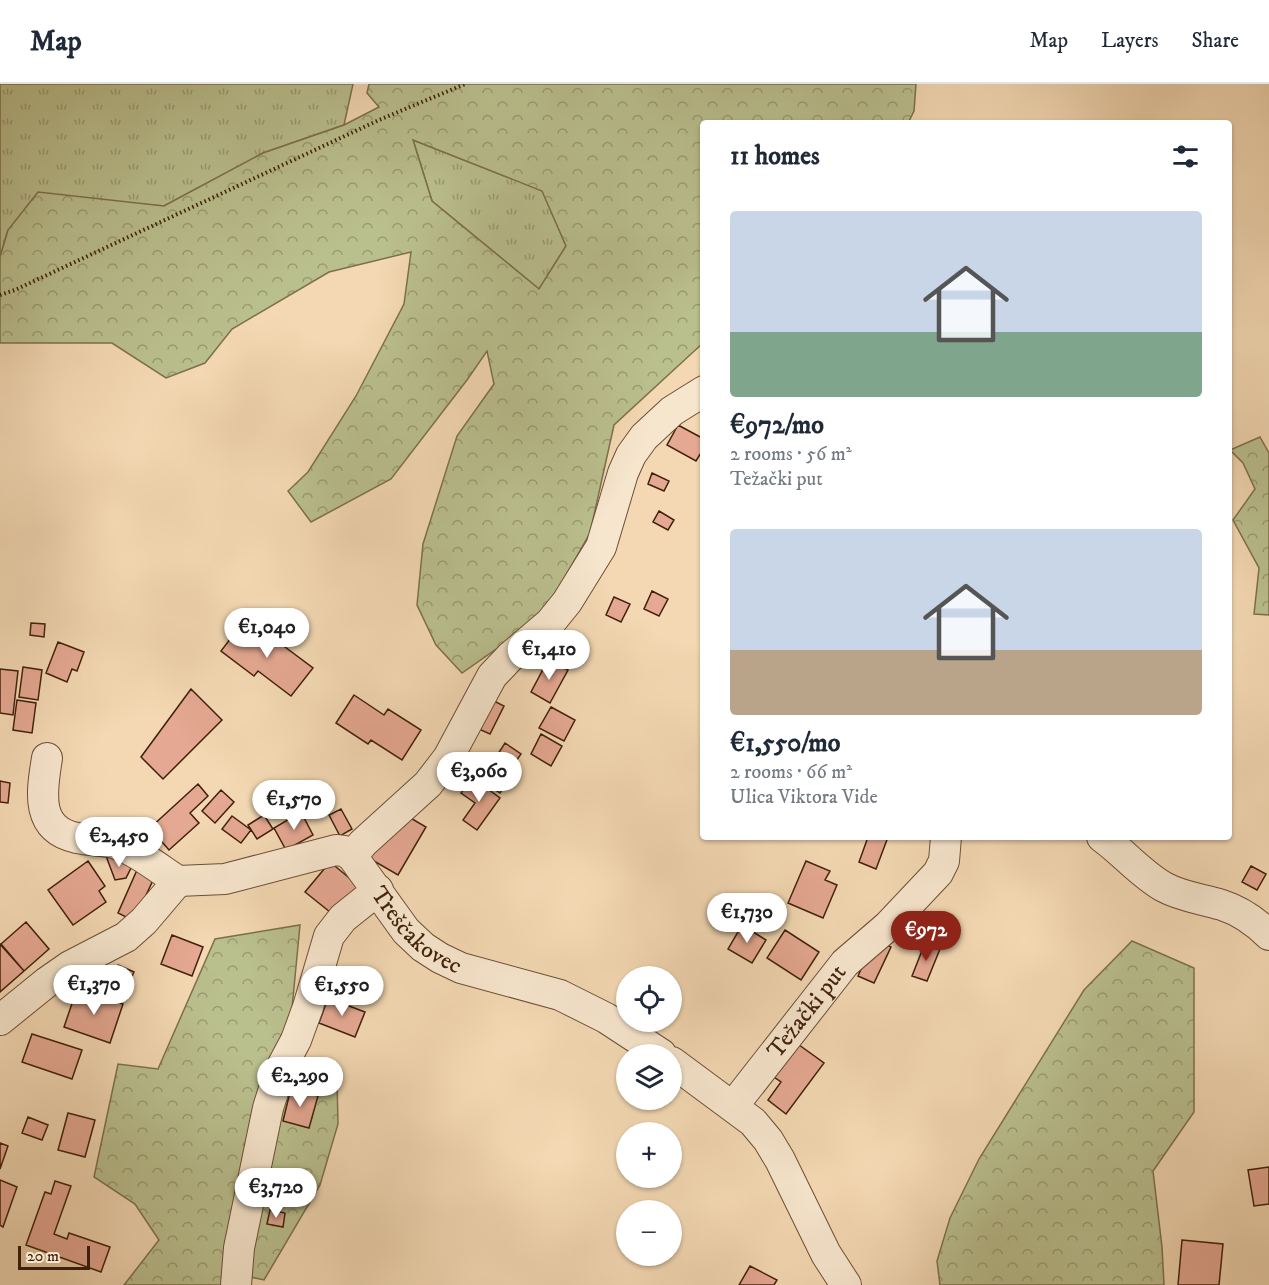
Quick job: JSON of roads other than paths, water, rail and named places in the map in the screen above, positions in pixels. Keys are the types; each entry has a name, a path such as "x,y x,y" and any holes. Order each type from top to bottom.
{"street":[{"path":"47,758 42,798 43,809 56,829 72,837 112,843 126,848 178,882 247,875 336,850 344,851 352,856 428,784 448,758 492,676 510,657 550,623 567,602 601,546 623,472 631,455 644,437 672,411 700,394"},
{"name":"Težački put","path":"733,1106 844,963 888,926 938,873 944,861 946,840"},
{"path":"1106,840 1165,887 1241,913 1269,935"},
{"name":"Treščakovec","path":"352,856 406,931 440,958 461,968 560,995 606,1018 646,1044"},
{"path":"0,1020 63,971 126,937 144,921 178,882"},
{"path":"236,1285 239,1248 268,1108 280,1070 296,1040 329,936 343,918 378,890"},
{"path":"682,1069 753,1122 768,1140 826,1254 846,1285"}]}
